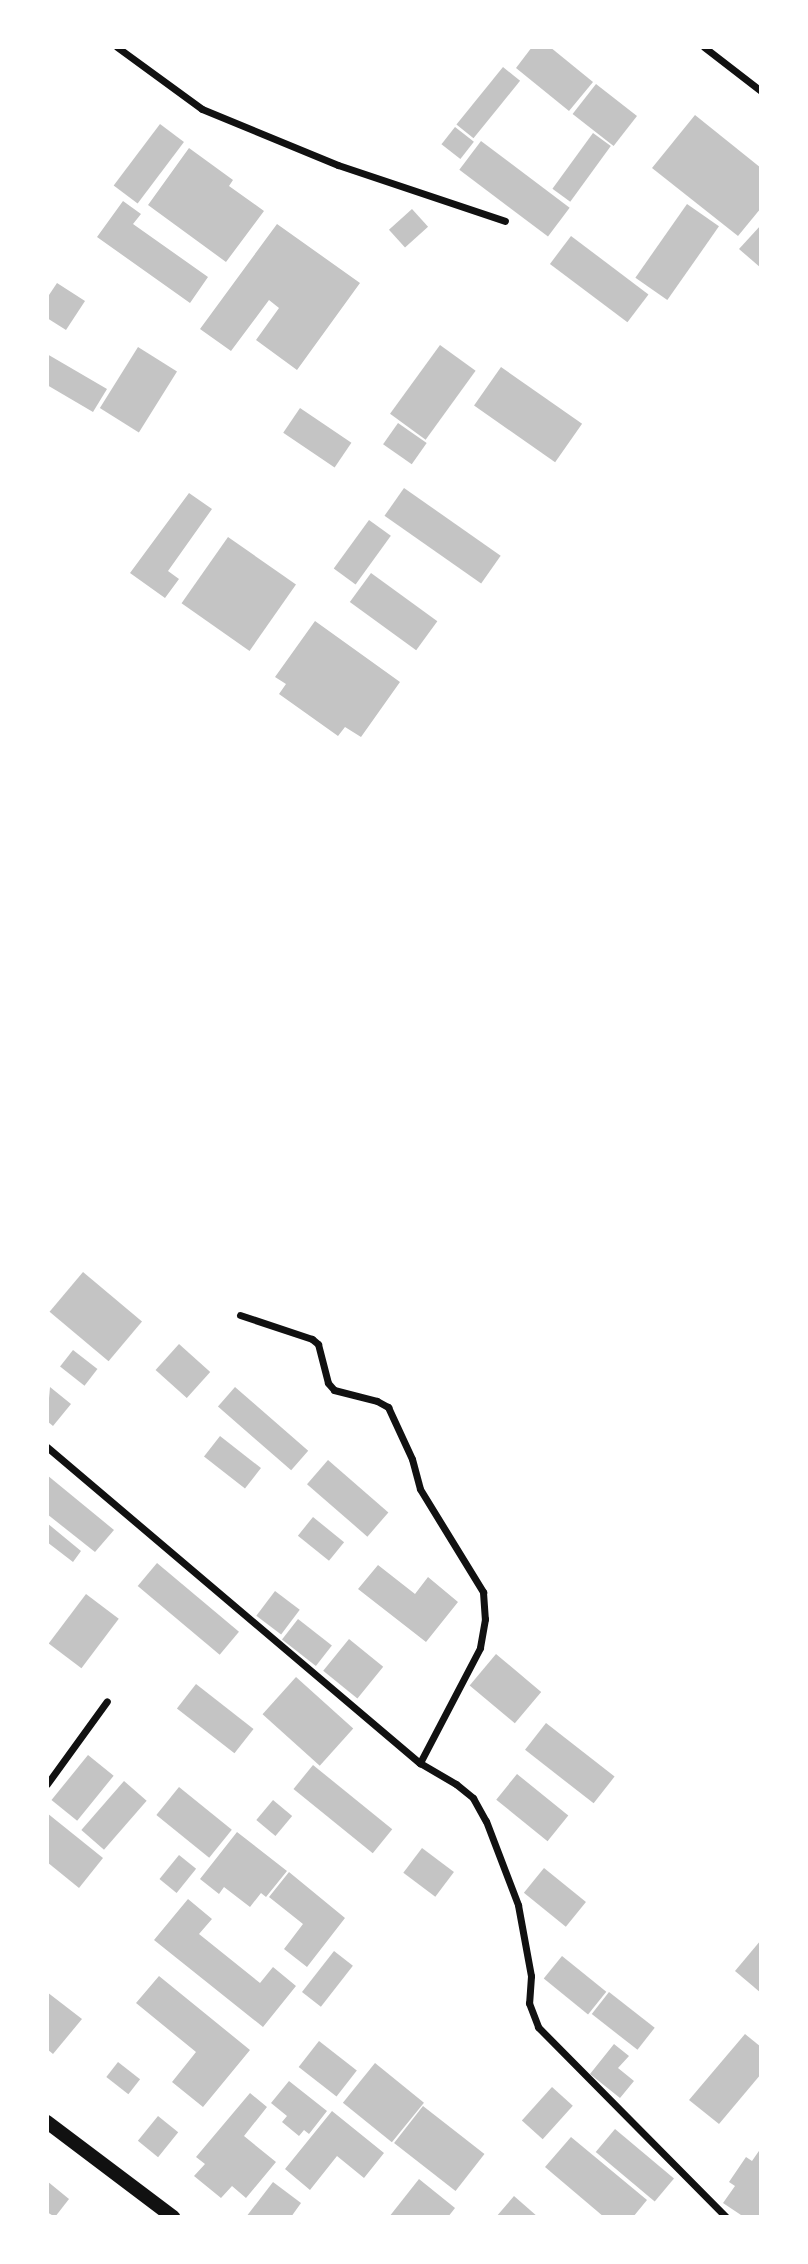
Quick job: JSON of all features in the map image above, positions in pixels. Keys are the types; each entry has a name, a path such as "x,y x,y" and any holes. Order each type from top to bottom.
{"main road":[{"path":"47,2122 173,2217"}],"street":[{"path":"117,47 201,109 350,169 505,221"},
{"path":"704,47 761,91"},
{"path":"240,1315 312,1339 318,1345 328,1383 334,1390 377,1401 388,1407 412,1459 420,1489 483,1592 485,1619 480,1648 420,1763"},
{"path":"47,1447 420,1763 473,1798 486,1821 518,1905 531,1976 529,2003 538,2027 726,2217"},
{"path":"47,1784 107,1702"}],"building":[{"path":"532,47 550,47 593,82 569,111 516,68"},
{"path":"503,67 520,81 474,138 456,125"},
{"path":"596,84 637,116 614,146 573,114"},
{"path":"695,115 761,168 761,208 738,236 652,168"},
{"path":"160,124 184,142 138,204 114,185"},
{"path":"455,127 474,142 460,159 441,144"},
{"path":"593,133 611,146 570,202 552,189"},
{"path":"481,141 570,208 548,237 459,170"},
{"path":"189,148 233,180 229,186 264,211 226,262 148,205"},
{"path":"123,201 141,214 133,224 208,277 190,303 97,237"},
{"path":"687,204 719,226 667,300 635,278"},
{"path":"412,209 428,227 405,248 389,230"},
{"path":"277,224 360,283 297,370 256,340 279,308 269,300 231,351 200,329"},
{"path":"761,225 761,268 739,249"},
{"path":"571,236 648,294 627,322 550,264"},
{"path":"57,283 85,301 66,330 47,318 47,298"},
{"path":"440,345 476,371 426,440 390,414"},
{"path":"138,347 177,371 139,432 100,408"},
{"path":"47,354 107,389 93,412 47,385"},
{"path":"501,367 582,424 555,462 474,406"},
{"path":"300,408 351,443 335,468 283,433"},
{"path":"398,423 427,443 412,464 383,444"},
{"path":"404,488 501,556 481,584 384,516"},
{"path":"189,493 212,509 168,571 179,579 165,598 130,573"},
{"path":"369,520 391,536 356,584 334,569"},
{"path":"228,537 296,585 250,651 182,603"},
{"path":"371,573 437,621 416,650 350,602"},
{"path":"315,621 400,682 361,737 345,727 338,736 279,694 286,684 275,677"},
{"path":"83,1272 142,1321 109,1361 50,1312"},
{"path":"179,1344 210,1372 187,1398 156,1370"},
{"path":"73,1350 97,1369 84,1386 60,1367"},
{"path":"50,1387 71,1404 53,1426 47,1421"},
{"path":"235,1387 308,1451 291,1470 218,1407"},
{"path":"220,1436 261,1468 245,1489 204,1456"},
{"path":"328,1460 388,1512 367,1537 307,1484"},
{"path":"47,1475 114,1530 95,1552 47,1514"},
{"path":"313,1517 344,1542 329,1561 298,1536"},
{"path":"47,1523 81,1551 73,1562 47,1542"},
{"path":"157,1563 239,1632 220,1655 138,1586"},
{"path":"378,1565 415,1594 428,1577 458,1602 426,1642 358,1589"},
{"path":"275,1591 300,1610 281,1634 256,1616"},
{"path":"86,1594 119,1619 81,1668 49,1644"},
{"path":"298,1619 332,1645 316,1666 282,1639"},
{"path":"349,1639 383,1667 357,1699 323,1671"},
{"path":"496,1654 541,1692 515,1723 470,1685"},
{"path":"296,1677 353,1729 320,1766 263,1714"},
{"path":"196,1684 254,1729 234,1753 177,1708"},
{"path":"546,1723 615,1777 594,1803 525,1750"},
{"path":"88,1755 114,1776 77,1821 51,1800"},
{"path":"313,1765 392,1829 373,1853 293,1789"},
{"path":"517,1774 568,1816 548,1841 496,1800"},
{"path":"124,1781 147,1801 104,1850 81,1830"},
{"path":"179,1787 232,1830 209,1858 156,1815"},
{"path":"273,1800 292,1816 275,1836 256,1820"},
{"path":"47,1813 103,1858 79,1888 47,1862"},
{"path":"237,1832 287,1871 266,1897 261,1893 250,1907 224,1887 219,1894 200,1879"},
{"path":"422,1848 454,1872 435,1897 403,1873"},
{"path":"179,1855 196,1869 177,1893 159,1879"},
{"path":"544,1868 586,1902 566,1927 524,1893"},
{"path":"289,1872 345,1918 307,1967 284,1949 303,1924 269,1897"},
{"path":"188,1899 212,1919 199,1934 260,1983 273,1967 296,1986 263,2027 154,1940"},
{"path":"761,1940 761,1993 735,1971"},
{"path":"334,1951 353,1966 321,2007 302,1992"},
{"path":"562,1956 606,1992 588,2014 544,1979"},
{"path":"159,1976 250,2050 203,2107 172,2082 196,2052 136,2003"},
{"path":"47,1992 82,2019 53,2054 47,2049"},
{"path":"609,1992 655,2028 637,2050 592,2014"},
{"path":"745,2034 761,2047 761,2074 719,2124 689,2100"},
{"path":"319,2041 357,2071 337,2097 299,2067"},
{"path":"614,2044 629,2056 618,2068 634,2081 620,2098 590,2074"},
{"path":"118,2062 140,2079 128,2094 106,2077"},
{"path":"375,2063 424,2103 392,2142 343,2103"},
{"path":"289,2081 327,2111 309,2134 304,2130 299,2136 282,2122 287,2116 271,2103"},
{"path":"552,2087 573,2106 543,2139 522,2120"},
{"path":"250,2093 267,2107 244,2136 276,2162 246,2198 232,2186 221,2198 194,2176 205,2164 196,2157"},
{"path":"423,2106 484,2154 456,2191 394,2143"},
{"path":"332,2111 384,2153 364,2178 337,2156 310,2190 285,2169"},
{"path":"158,2116 178,2132 158,2157 138,2141"},
{"path":"615,2129 674,2178 655,2201 596,2152"},
{"path":"571,2137 647,2200 633,2217 604,2217 545,2167"},
{"path":"761,2148 761,2217 744,2217 723,2203 735,2186 729,2182 746,2157 752,2161"},
{"path":"419,2179 455,2208 448,2217 389,2217"},
{"path":"47,2181 69,2199 55,2217 47,2212"},
{"path":"273,2182 301,2203 291,2217 246,2217"},
{"path":"514,2196 538,2217 496,2217"}]}
